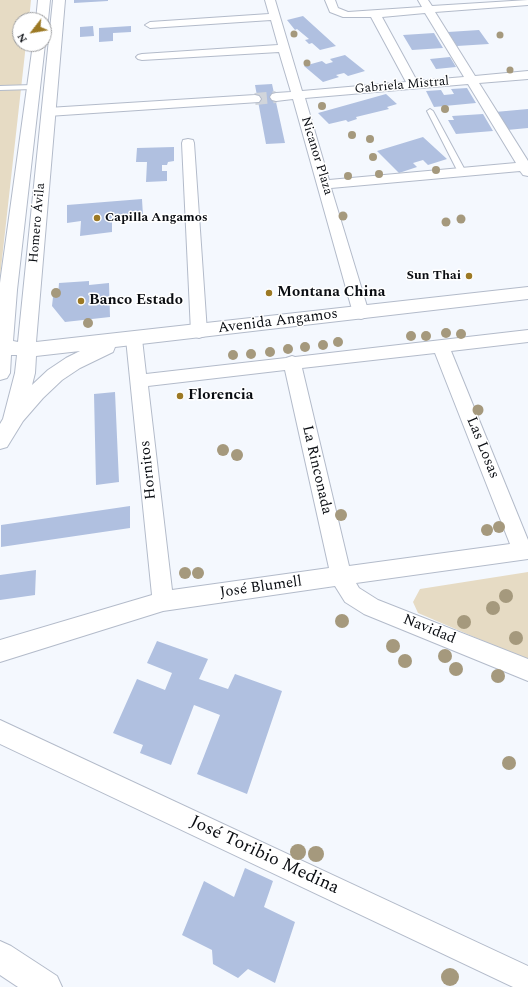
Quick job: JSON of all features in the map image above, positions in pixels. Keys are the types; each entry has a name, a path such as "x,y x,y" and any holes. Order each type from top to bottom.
{"main road":[{"path":"43,12 44,0"},
{"name":"Homero Ávila","path":"0,441 13,421 25,373 28,326 59,0"},
{"name":"Homero Ávila","path":"1,357 4,295 38,52"},
{"name":"Avenida Angamos","path":"1,357 27,350 199,332 528,293"},
{"path":"13,421 36,393 55,375 93,353 129,339"},
{"path":"0,957 46,987"}],"street":[{"name":"Nicanor Plaza","path":"270,0 362,312"},
{"path":"330,0 334,10 347,15 528,2"},
{"path":"325,184 527,168 470,80 422,0"},
{"path":"375,14 413,85"},
{"path":"150,25 275,17"},
{"path":"142,57 284,48"},
{"name":"Gabriela Mistral","path":"276,97 528,75"},
{"path":"48,112 255,99"},
{"path":"188,143 199,332"},
{"path":"139,381 292,362 528,336"},
{"name":"Hornitos","path":"129,339 139,381 163,601"},
{"name":"Las Losas","path":"441,346 525,550"},
{"name":"La Rinconada","path":"292,362 341,577"},
{"name":"José Blumell","path":"0,651 163,601 525,550"},
{"name":"Navidad","path":"341,577 352,595 371,607 528,670"},
{"name":"José Toribio Medina","path":"0,732 528,980"}],"lane":[{"path":"0,88 34,87"},
{"path":"430,111 462,172"}],"shaded area":[{"path":"0,0 31,0 30,12 12,12 12,52 25,52 0,277"},
{"path":"528,572 528,660 418,613 413,602 420,589"}],"building":[{"path":"74,0 108,0 108,1 74,3"},
{"path":"303,16 336,46 320,50 312,43 309,44 305,40 309,39 297,29 295,30 287,20"},
{"path":"93,26 94,36 80,37 80,27"},
{"path":"131,26 131,32 113,33 113,41 99,42 99,28"},
{"path":"479,30 489,44 457,46 448,32"},
{"path":"434,33 443,48 412,50 403,35"},
{"path":"345,55 365,71 348,76 344,73 336,75 339,77 323,82 304,66 322,61 326,64 333,62 330,59"},
{"path":"450,57 456,67 436,69 430,59"},
{"path":"272,84 285,143 266,144 255,85"},
{"path":"467,88 476,103 434,107 426,91 441,90 444,95 454,94 451,89"},
{"path":"386,94 397,104 387,107 389,109 356,117 357,119 348,122 346,120 329,124 318,113"},
{"path":"528,109 528,128 507,130 495,112"},
{"path":"483,114 493,131 456,134 448,120 454,120 452,116"},
{"path":"423,137 447,159 428,165 423,160 413,163 417,167 399,173 377,151"},
{"path":"174,147 174,161 168,162 167,165 162,165 162,171 167,171 167,181 146,182 147,162 136,162 137,148"},
{"name":"Capilla Angamos","path":"142,199 143,216 112,219 112,232 80,236 81,221 67,223 67,205"},
{"name":"Banco Estado","path":"89,281 89,285 109,283 110,317 65,322 52,306 53,297 58,296 59,283"},
{"path":"115,392 119,482 96,485 94,394"},
{"path":"130,506 130,528 1,547 1,525"},
{"path":"36,570 35,595 0,600 0,575"},
{"path":"157,641 208,659 199,679 228,689 235,674 282,691 247,794 197,774 220,715 194,705 171,765 140,753 143,745 113,733 137,679 165,690 172,673 147,663"},
{"path":"245,868 273,881 264,907 295,922 275,983 248,969 238,978 213,964 212,950 182,935 204,881 234,897"}],"tunnel":[{"path":"255,99 276,97"}],"place":[{"name":"Capilla Angamos","path":"97,218"},
{"name":"Sun Thai","path":"469,276"},
{"name":"Montana China","path":"269,293"},
{"name":"Banco Estado","path":"81,301"},
{"name":"Florencia","path":"180,396"}]}
